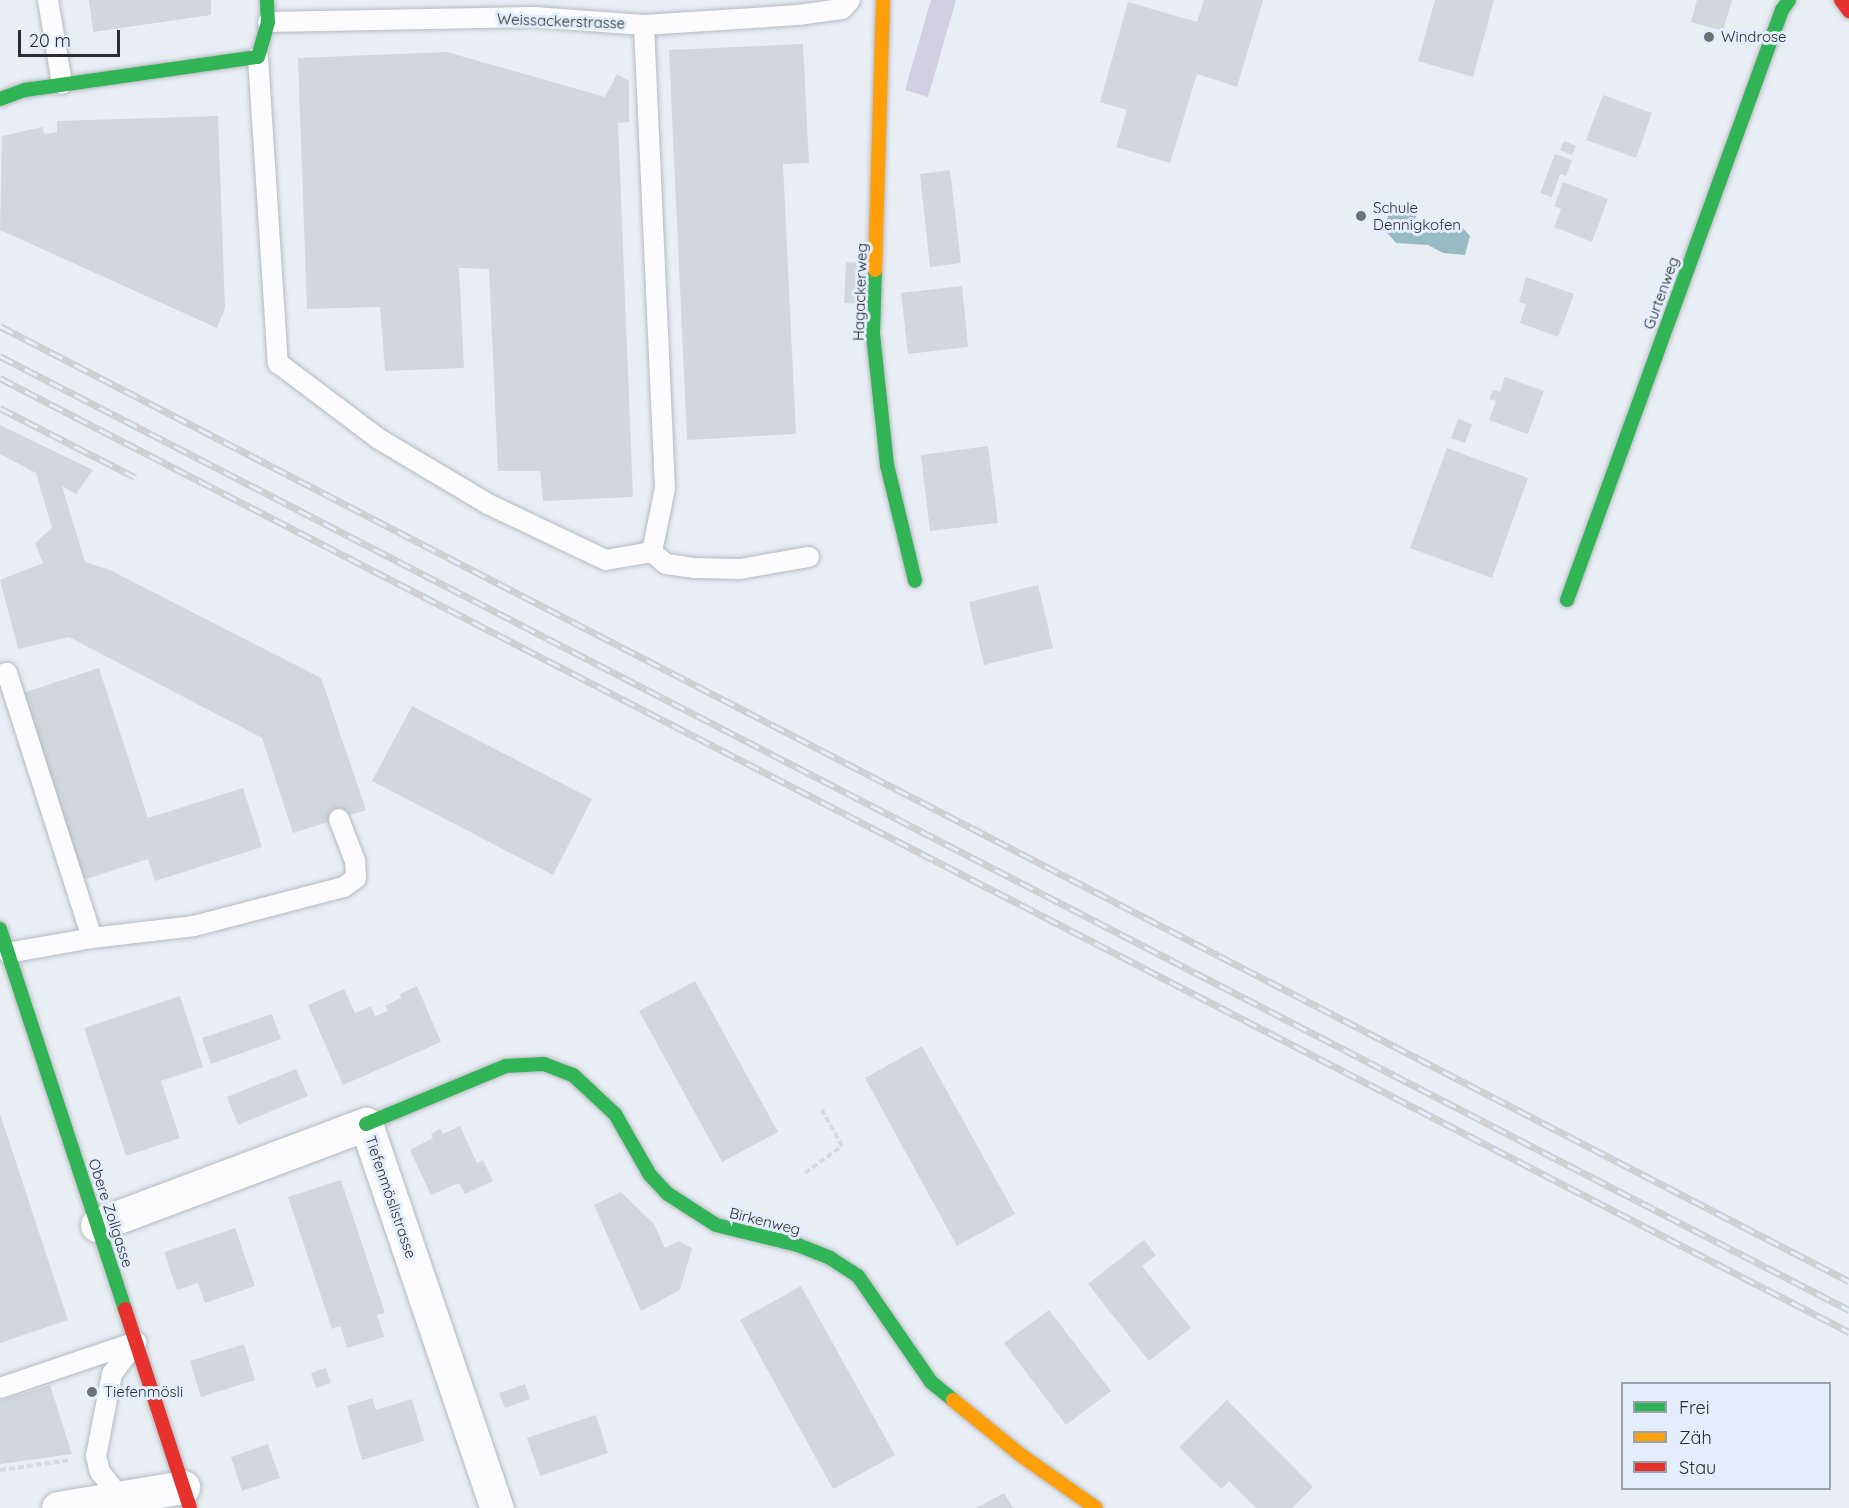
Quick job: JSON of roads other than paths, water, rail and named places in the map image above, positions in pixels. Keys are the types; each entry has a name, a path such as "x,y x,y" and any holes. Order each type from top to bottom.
{"street":[{"path":"0,99 62,84 258,57 268,22 267,0"},
{"name":"Hagackerweg","path":"883,0 873,334 887,465 915,581"},
{"name":"Gurtenweg","path":"1567,600 1782,10 1789,0"},
{"path":"1841,0 1849,11"},
{"name":"Obere Zollgasse","path":"0,929 187,1497"},
{"name":"Birkenweg","path":"366,1124 506,1066 544,1064 573,1075 615,1114 650,1175 668,1194 716,1225 798,1245 830,1258 858,1276 931,1382 1022,1456 1096,1508"},
{"name":"Tiefenmöslistrasse","path":"97,1225 366,1124 497,1508"},
{"path":"58,1508 122,1500 187,1497"}],"lane":[{"path":"48,0 62,84"},
{"name":"Weissackerstrasse","path":"268,22 534,17 644,25 798,15 842,9 850,0"},
{"path":"644,25 665,488 652,552"},
{"path":"258,57 278,363 379,439 488,504 606,560 652,552"},
{"path":"652,552 666,564 694,568 740,569 809,557"},
{"path":"0,675 7,673 92,938"},
{"path":"8,953 92,938 194,926 344,887 356,878 356,869 339,819"},
{"path":"0,1388 136,1342"},
{"path":"122,1500 100,1472 97,1452 112,1374 136,1342"}],"water":[{"path":"1419,208 1413,224 1436,231 1439,219 1460,225 1470,236 1465,255 1443,253 1428,245 1396,243 1383,228 1388,216 1398,210"}],"railway":[{"path":"0,326 1849,1281"},
{"path":"0,356 1849,1310"},
{"path":"0,378 1849,1332"},
{"path":"0,408 135,477"}],"place":[{"name":"Windrose","path":"1709,37"},
{"name":"Schule Dennigkofen","path":"1361,216"},
{"name":"Tiefenmösli","path":"92,1392"}]}
